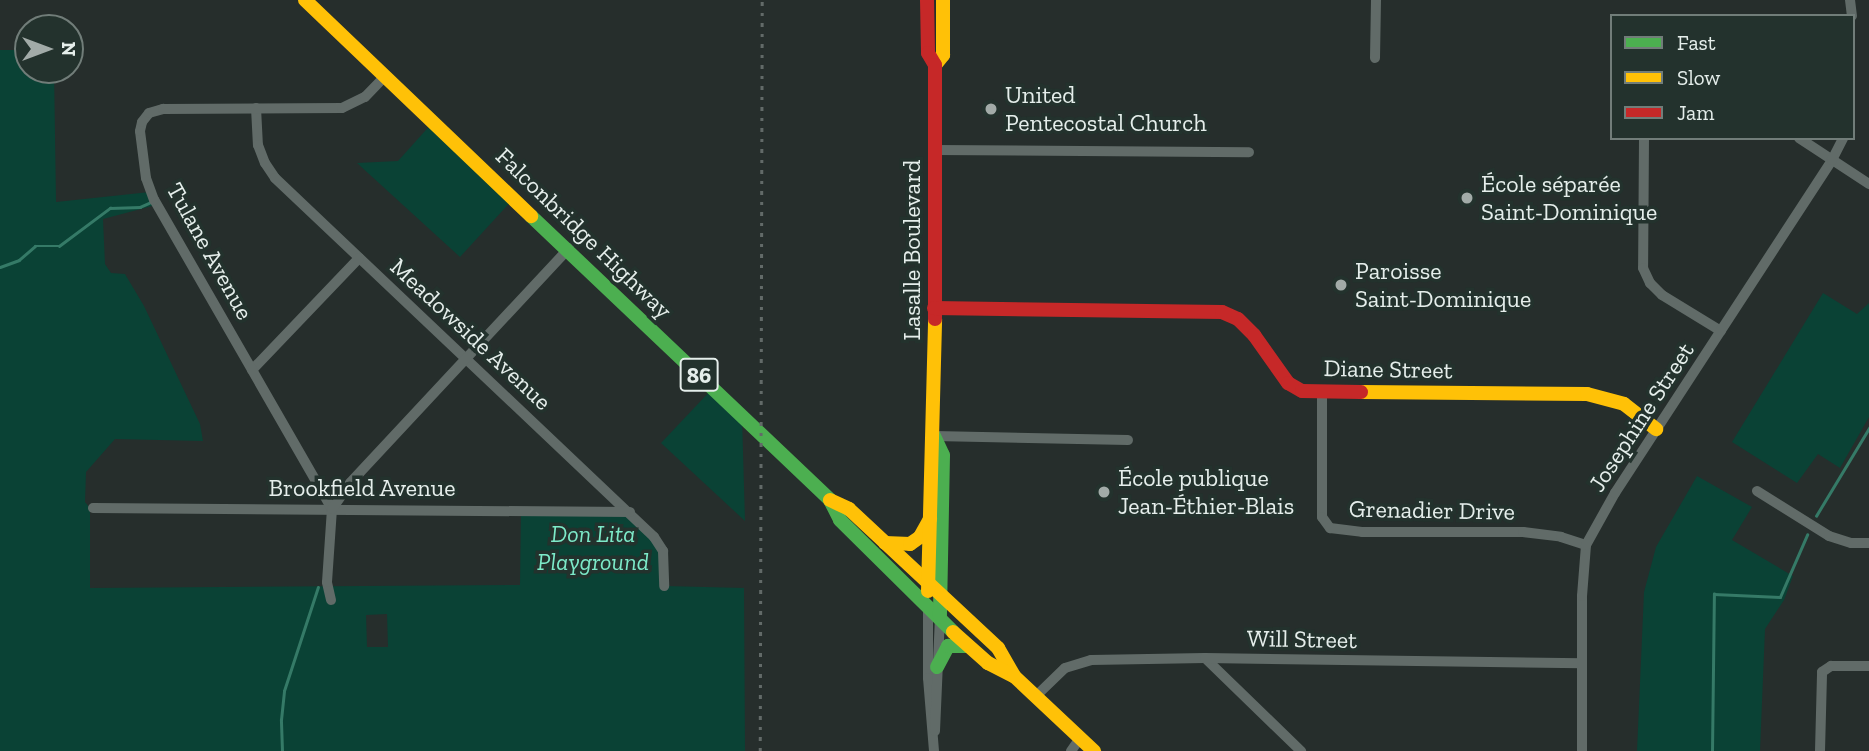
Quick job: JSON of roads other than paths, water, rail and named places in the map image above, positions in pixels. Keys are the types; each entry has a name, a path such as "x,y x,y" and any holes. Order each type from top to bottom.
{"main road":[{"name":"Falconbridge Highway","path":"305,0 569,248 830,500 849,509 998,648 1014,676"},
{"name":"Lasalle Boulevard","path":"927,0 928,53 935,65 934,436 930,455 928,605"},
{"name":"Lasalle Boulevard","path":"935,65 943,55 943,0"},
{"name":"Diane Street","path":"934,309 1222,312 1238,319 1254,335 1288,383 1303,391 1587,394 1624,404 1656,429"},
{"name":"Lasalle Boulevard","path":"934,436 943,455 940,617"},
{"name":"Falconbridge Highway","path":"830,500 840,520 968,646 988,663 1014,676 1094,751"},
{"path":"885,542 910,544 920,537 930,519"},
{"path":"937,667 940,656 948,646 968,646"}],"street":[{"path":"1376,0 1376,58"},
{"name":"Tulane Avenue","path":"332,509 154,200 146,178 140,131 144,118 154,111 342,108 365,97 385,76"},
{"name":"Meadowside Avenue","path":"256,108 258,145 270,170 660,543 664,559 664,586"},
{"path":"1644,140 1643,268 1650,283 1661,295 1721,331"},
{"path":"1802,140 1869,184"},
{"name":"Josephine Street","path":"1582,751 1586,545 1656,429 1832,160 1842,140"},
{"path":"935,150 1249,152"},
{"path":"331,600 327,582 332,509 350,483 569,248"},
{"path":"253,369 359,258"},
{"name":"Grenadier Drive","path":"1322,392 1322,517 1330,528 1362,532 1523,532 1561,537 1586,545"},
{"path":"934,436 1128,440"},
{"path":"1757,491 1829,537 1851,543 1869,543"},
{"name":"Brookfield Avenue","path":"93,508 630,512"},
{"name":"Lasalle Boulevard","path":"928,605 928,678 934,751"},
{"name":"Lasalle Boulevard","path":"934,738 938,718 940,617"},
{"path":"1205,658 1301,751"},
{"name":"Will Street","path":"1036,696 1047,681 1072,663 1205,658 1582,663"},
{"path":"1820,751 1822,672 1831,666 1869,666"},
{"path":"1072,751 1080,738"}],"waterway":[{"path":"0,267 19,260 35,246 59,246 110,208 140,207 149,203"},
{"path":"1816,516 1869,428"},
{"path":"1712,751 1714,594 1780,597 1807,535"},
{"path":"282,751 284,691 318,587"}],"railway":[{"path":"760,751 762,0"}],"place":[{"name":"United Pentecostal Church","path":"991,109"},
{"name":"École séparée Saint-Dominique","path":"1467,198"},
{"name":"Paroisse Saint-Dominique","path":"1341,285"},
{"name":"École publique Jean-Éthier-Blais","path":"1104,492"}],"park label":[{"name":"Don Lita Playground","path":"593,548"}]}
